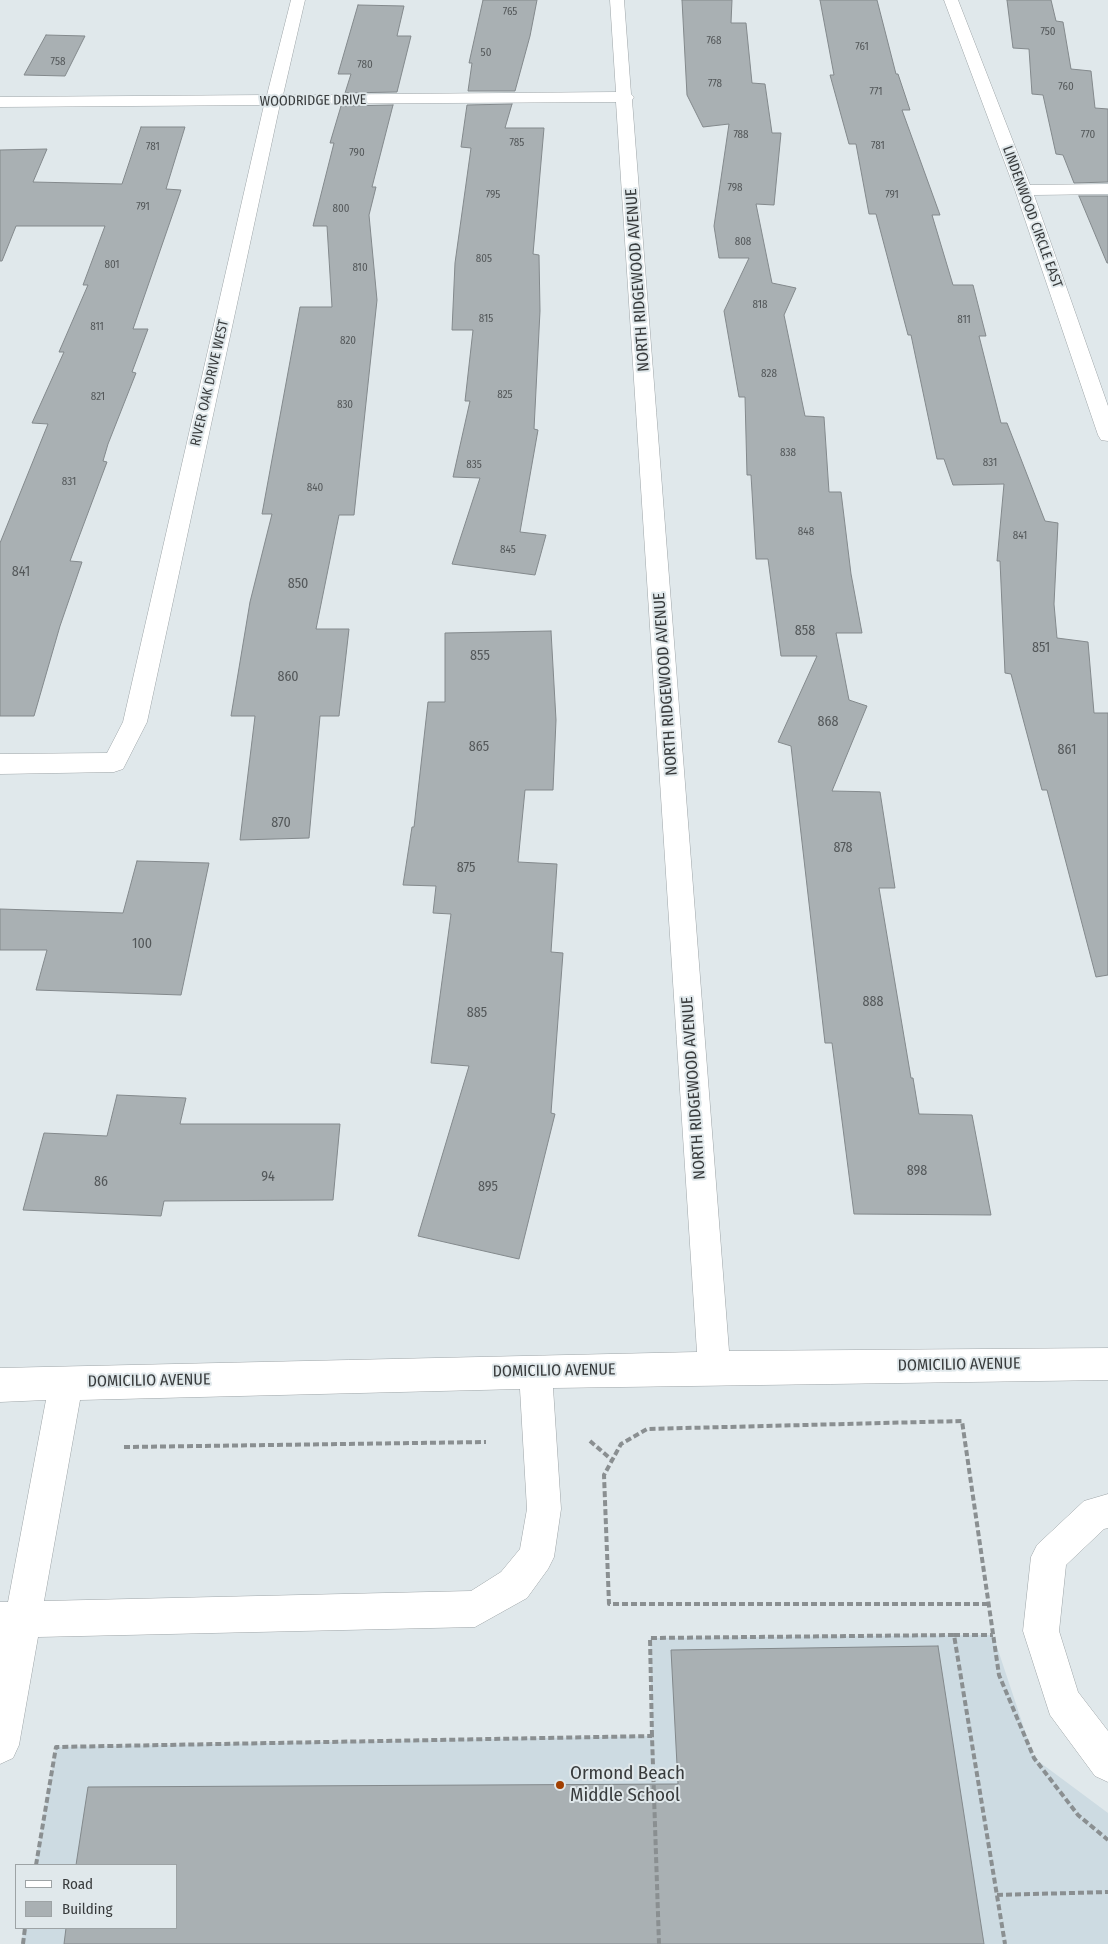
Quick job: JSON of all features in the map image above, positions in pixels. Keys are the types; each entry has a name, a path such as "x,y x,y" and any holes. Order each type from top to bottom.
{"street":[{"name":"RIVER OAK DRIVE WEST","path":"0,764 114,762 135,722 273,102 298,0"},
{"name":"NORTH RIDGEWOOD AVENUE","path":"617,0 626,97 714,1368"},
{"name":"LINDENWOOD CIRCLE EAST","path":"951,0 1024,190 1108,436"},
{"name":"WOODRIDGE DRIVE","path":"0,102 273,102 626,97"},
{"path":"1024,190 1108,189"},
{"name":"DOMICILIO AVENUE","path":"0,1385 714,1368 1108,1364"},
{"path":"12,1619 475,1609 514,1585 536,1557 544,1509 536,1372"},
{"path":"0,1745 12,1619 66,1383"},
{"path":"1108,1512 1096,1512 1049,1558 1041,1631 1063,1702 1108,1763"}],"path":[{"path":"962,1421 988,1604 609,1604 604,1475 612,1460 621,1444 647,1429 962,1421"},
{"path":"590,1441 612,1460"},
{"path":"124,1447 486,1442"},
{"path":"954,1635 1005,1944"},
{"path":"659,1944 650,1638 993,1635"},
{"path":"36,1864 56,1747 652,1736"},
{"path":"997,1894 1108,1892"},
{"path":"23,1944 25,1929"}],"shaded area":[{"name":"Ormond Beach Middle School","path":"993,1635 1034,1758 1108,1813 1108,1944 21,1944 24,1929 178,1929 178,1864 35,1864 56,1747 652,1736 650,1638"}],"building":[{"path":"483,0 537,0 530,36 515,91 468,91 472,63 469,63"},
{"path":"682,0 732,0 731,23 746,23 752,83 765,84 772,133 781,133 774,205 756,204 772,283 796,288 784,315 805,416 824,417 829,492 841,492 851,574 862,633 836,633 849,700 867,706 832,791 880,792 895,888 879,888 911,1078 913,1078 919,1114 972,1115 991,1215 854,1214 832,1043 825,1043 791,746 778,742 817,656 781,656 768,559 756,559 751,475 747,475 745,397 739,397 724,311 749,258 719,258 714,226 729,124 703,127 687,95"},
{"path":"820,0 877,0 896,74 898,74 910,110 902,110 940,215 932,215 953,285 973,285 986,336 979,336 1001,423 1007,423 1045,521 1058,523 1054,604 1057,638 1088,642 1094,713 1108,713 1108,975 1096,977 1047,790 1042,790 1011,674 1005,673 1000,561 997,561 1004,484 953,485 944,459 937,459 911,335 908,335 876,214 869,214 856,144 849,144 830,75 834,75"},
{"path":"1007,0 1051,0 1056,21 1063,22 1071,69 1091,71 1095,108 1108,109 1108,182 1074,183 1063,155 1056,154 1043,95 1032,94 1029,49 1013,48"},
{"path":"358,5 404,6 397,36 411,36 397,92 345,93 351,74 338,74"},
{"path":"46,35 85,36 65,76 24,75"},
{"path":"512,104 505,128 544,128 533,254 539,255 540,311 534,429 538,430 520,532 546,535 535,575 452,564 480,478 453,477 470,401 465,401 473,330 452,330 455,263 471,148 461,147 467,105"},
{"path":"393,105 372,187 376,187 369,215 377,300 354,515 339,515 316,629 349,629 339,716 320,716 309,838 240,840 255,716 231,716 250,602 272,514 262,514 300,307 332,307 327,226 313,226 334,143 330,143 341,106"},
{"path":"141,127 185,127 166,189 181,190 133,329 148,329 132,372 136,373 108,444 103,461 107,462 70,561 82,562 60,626 34,716 0,716 0,543 48,424 32,423 64,352 59,352 88,285 83,285 105,226 16,226 2,261 0,261 0,150 47,149 33,182 122,184"},
{"path":"1079,196 1108,196 1108,263 1107,263"},
{"path":"551,631 556,720 553,790 525,790 518,862 557,864 551,952 563,953 551,1113 555,1114 519,1259 418,1236 469,1066 431,1063 451,914 433,913 436,886 403,885 412,827 414,827 428,702 445,702 445,633"},
{"path":"137,861 209,863 181,995 36,990 47,950 0,950 0,909 123,913"},
{"path":"117,1095 186,1098 180,1124 340,1124 333,1200 164,1201 161,1216 23,1210 44,1133 107,1136"},
{"name":"Ormond Beach Middle School","path":"938,1646 984,1944 64,1944 66,1929 178,1929 178,1864 76,1864 88,1787 678,1784 671,1650"}],"place":[{"name":"Ormond Beach Middle School","path":"560,1785"}]}
